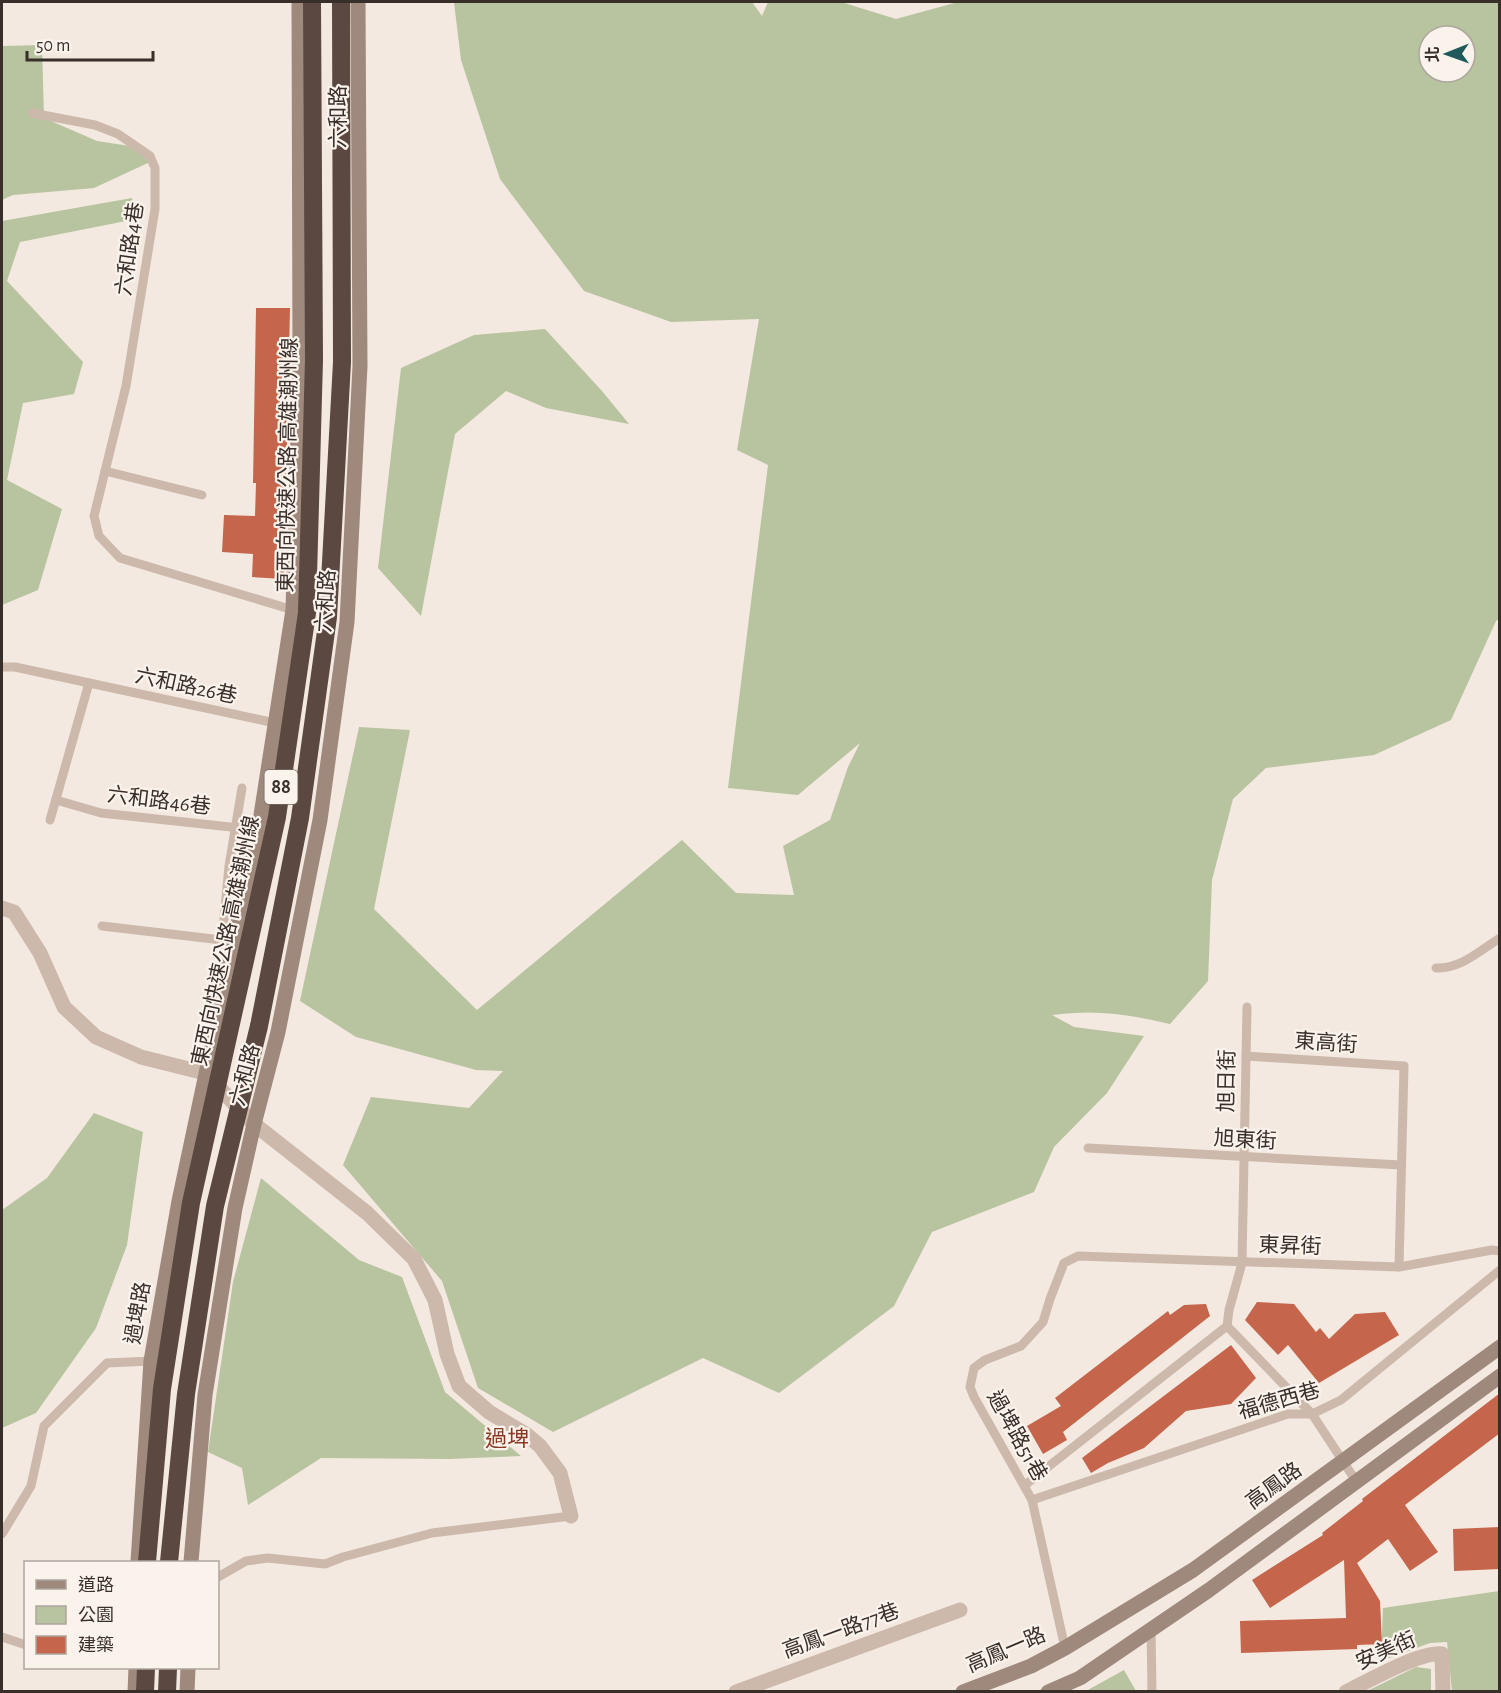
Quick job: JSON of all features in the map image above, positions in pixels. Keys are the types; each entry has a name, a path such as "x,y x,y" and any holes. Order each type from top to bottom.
{"highway":[{"name":"東西向快速公路 高雄潮州線","path":"147,1561 162,1389 191,1203 277,817 307,613 314,360 312,2"},
{"name":"東西向快速公路 高雄潮州線","path":"169,1561 186,1395 215,1206 259,1026 300,818 328,617 342,362 341,2"},
{"path":"145,1692 146,1669"},
{"path":"167,1692 168,1669"}],"main road":[{"name":"六和路","path":"205,1073 258,830 292,610 300,360 298,2"},
{"name":"六和路","path":"254,1124 278,1032 320,820 347,622 360,366 358,2"},
{"name":"過埤路","path":"138,1561 151,1361 179,1201 205,1073"},
{"path":"191,1561 205,1395 235,1208 254,1124"},
{"name":"高鳳路","path":"1065,1648 1193,1570 1500,1347"},
{"path":"1048,1692 1080,1678 1209,1590 1500,1376"},
{"name":"高鳳一路","path":"963,1692 1031,1666 1065,1648"},
{"path":"135,1669 135,1692"},
{"path":"187,1692 188,1669"}],"street":[{"name":"六和路","path":"2,908 14,912 39,953 64,1007 96,1037 141,1057 205,1073 254,1124"},
{"path":"254,1124 367,1213 414,1259 435,1300 447,1354 459,1386 489,1412 527,1435 540,1446 560,1473 571,1516"},
{"name":"高鳳一路77巷","path":"736,1692 960,1610"},
{"name":"安美街","path":"1346,1692 1415,1659 1433,1653 1442,1654 1443,1692"}],"lane":[{"name":"六和路4巷","path":"32,113 95,124 118,134 150,156 155,168 155,209 126,386 94,516 99,536 120,558 292,610"},
{"path":"105,471 202,495"},
{"name":"六和路26巷","path":"2,667 15,667 275,723"},
{"path":"50,820 89,683"},
{"path":"225,988 222,970 222,940 242,788"},
{"name":"六和路46巷","path":"56,800 101,813 258,830"},
{"path":"102,926 222,940"},
{"path":"1436,968 1449,968 1460,964 1500,938"},
{"name":"旭日街","path":"1227,1326 1242,1263 1247,1007"},
{"name":"東高街","path":"1246,1056 1404,1066 1401,1165"},
{"name":"旭東街","path":"1088,1148 1401,1165"},
{"path":"1399,1267 1401,1165"},
{"name":"東昇街","path":"1078,1256 1399,1267 1492,1250 1500,1251"},
{"name":"過埤路51巷","path":"1065,1648 1032,1500 974,1397 970,1387 970,1378 974,1368 985,1360 1021,1346 1036,1331 1043,1322 1064,1263 1078,1256"},
{"name":"福德西巷","path":"1032,1500 1288,1414 1312,1414 1341,1400 1500,1270"},
{"path":"1025,1485 1227,1326 1312,1414 1356,1481"},
{"path":"2,1534 31,1486 44,1426 107,1362 151,1361"},
{"path":"219,1576 246,1561 268,1558 325,1564 432,1533 571,1516"},
{"path":"1151,1628 1152,1692"},
{"path":"2,1637 24,1644"}],"green space":[{"path":"454,2 752,2 762,16 768,2 841,2 896,19 958,2 1499,2 1499,619 1496,621 1451,720 1374,755 1266,768 1233,799 1212,880 1208,981 1170,1024 1111,1014 1083,1012 1052,1015 1074,1027 1144,1036 1107,1093 1054,1147 1034,1192 932,1232 894,1306 779,1393 703,1358 553,1432 478,1388 442,1281 343,1165 371,1097 469,1108 503,1071 476,1070 356,1037 300,1001 359,727 410,730 374,909 477,1010 682,840 736,893 794,895 783,846 830,820 848,767 860,743 798,795 728,788 768,465 737,450 759,319 671,322 584,291 500,179 461,60"},
{"path":"42,45 44,118 97,141 130,146 150,162 94,188 13,195 2,200 2,46"},
{"path":"132,198 136,219 20,242 7,281 83,362 74,394 23,403 7,480 62,509 38,590 2,605 2,221"},
{"path":"545,329 629,424 546,408 506,391 455,434 421,616 378,568 401,368 474,335"},
{"path":"94,1113 143,1132 127,1245 96,1328 36,1413 2,1428 2,1210 47,1178"},
{"path":"261,1178 359,1260 402,1277 445,1392 521,1456 449,1459 321,1458 248,1505 242,1468 208,1452 233,1282"},
{"path":"1499,1591 1499,1691 1452,1691 1447,1642 1430,1643 1381,1661 1383,1608"},
{"path":"1416,1667 1431,1669 1431,1691 1367,1691"},
{"path":"1124,1670 1136,1691 1086,1691"}],"building":[{"path":"256,308 290,308 284,579 252,577 253,554 222,552 224,515 255,516 256,483 253,483"},
{"path":"1257,1302 1294,1304 1316,1332 1320,1328 1329,1339 1355,1314 1385,1312 1399,1335 1319,1383 1288,1345 1278,1355 1245,1320"},
{"path":"1206,1304 1210,1316 1063,1432 1067,1440 1043,1454 1027,1426 1061,1406 1055,1398 1168,1311 1170,1315 1184,1305"},
{"path":"1231,1345 1256,1378 1231,1404 1186,1411 1144,1448 1091,1473 1082,1458"},
{"path":"1500,1393 1500,1433 1405,1505 1438,1552 1410,1571 1388,1539 1357,1563 1380,1601 1382,1644 1357,1645 1357,1649 1241,1653 1240,1621 1346,1618 1344,1560 1270,1608 1252,1580 1323,1535 1322,1533 1363,1501 1362,1499"},
{"path":"1500,1527 1500,1569 1454,1571 1453,1529"}],"district":[{"name":"過埤","path":"507,1439"}]}
